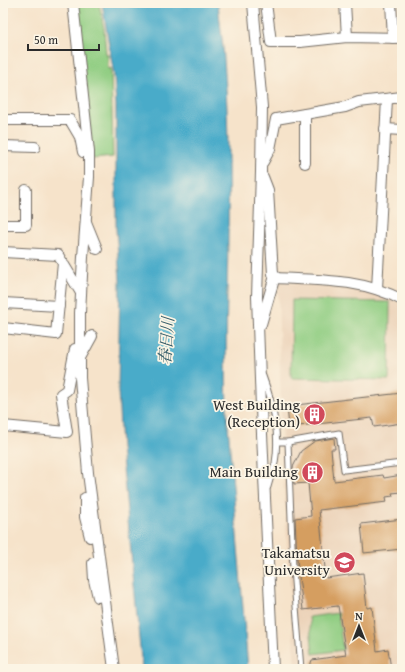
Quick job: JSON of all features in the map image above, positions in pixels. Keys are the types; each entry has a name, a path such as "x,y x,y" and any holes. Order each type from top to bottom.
{"street":[{"path":"73,3 89,169 81,293 80,360 83,421 95,547 105,620 109,669"},
{"path":"253,3 262,107 262,168 257,297 264,497 273,669"},
{"path":"266,3 271,42 300,42 347,37 397,38 392,3"},
{"path":"345,3 347,37"},
{"path":"258,334 274,276 268,190 262,168 270,149 276,119 345,107 359,102 402,97"},
{"path":"377,289 387,98"},
{"path":"305,114 305,163"},
{"path":"3,120 70,120 80,137 89,169"},
{"path":"385,129 402,130"},
{"path":"3,146 36,147"},
{"path":"3,225 26,225 26,190"},
{"path":"85,218 97,249"},
{"path":"3,252 58,255 81,293"},
{"path":"3,328 56,334 63,263"},
{"path":"274,276 276,278 339,281 377,289 402,300"},
{"path":"3,303 59,306"},
{"path":"80,360 92,336"},
{"path":"3,426 67,432 62,394 68,390 76,344 80,342"},
{"path":"105,620 110,640 114,669"},
{"path":"107,651 110,640"}],"lane":[{"path":"260,368 271,399 277,442 275,463 264,497"},
{"path":"277,442 288,442 339,433 344,470 402,464"},
{"path":"288,442 293,569 301,669"}],"shaded area":[{"name":"Takamatsu University","path":"278,282 339,286 387,296 402,304 402,669 295,669 282,455"}],"green space":[{"path":"75,3 99,3 104,29 106,54 108,55 108,69 111,68 113,157 92,159"},
{"path":"292,300 390,302 389,380 291,378"},
{"path":"338,613 343,650 313,654 309,617"}],"water":[{"name":"春日川","path":"102,3 218,3 228,126 226,349 227,413 248,669 142,669 121,447 118,390 120,280 116,229 116,105 114,75"}],"building":[{"path":"402,393 402,423 374,427 372,418 289,427 287,406"},
{"path":"334,438 335,449 331,449 334,481 383,475 384,478 402,475 402,492 392,493 393,496 386,497 387,502 319,510 326,578 363,573 367,608 372,607 377,651 388,649 391,669 309,669 312,660 346,655 338,606 303,610 297,559 295,518 311,516 308,483 294,484 293,467 301,451 315,441"},
{"path":"402,519 402,549 364,553 361,524"}],"place":[{"name":"West Building (Reception)","path":"315,414"},
{"name":"Main Building","path":"313,472"},
{"name":"Takamatsu University","path":"345,562"}]}
